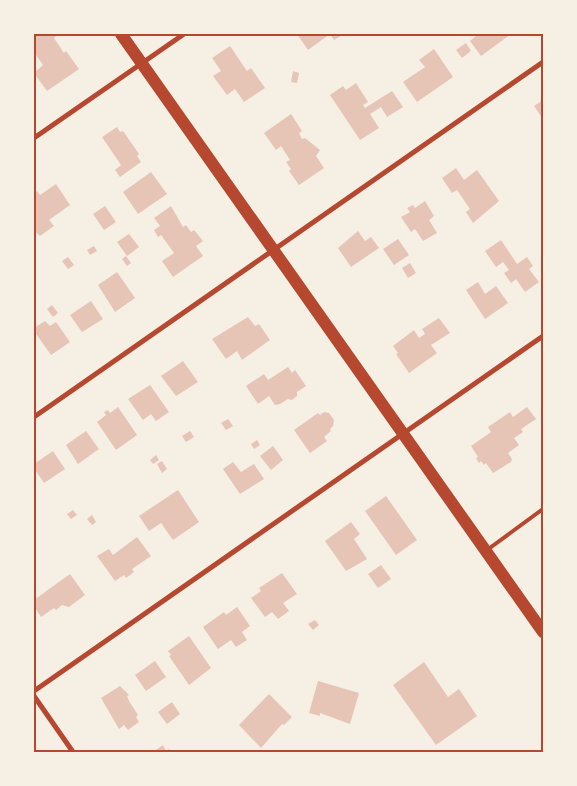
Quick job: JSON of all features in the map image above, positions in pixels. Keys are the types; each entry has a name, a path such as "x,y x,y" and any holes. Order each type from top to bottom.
{"main road":[{"path":"121,34 272,251 543,632"}],"street":[{"path":"34,138 184,34"},
{"path":"34,417 543,62"},
{"path":"34,691 543,336"},
{"path":"34,696 73,752"}],"lane":[{"path":"485,551 543,509"}],"building":[{"path":"34,34 55,34 54,38 64,53 66,51 79,69 47,91 34,73 43,65 34,52"},
{"path":"297,34 330,34 308,50"},
{"path":"330,34 344,34 334,40"},
{"path":"474,34 511,34 481,56 470,41 476,36"},
{"path":"466,43 471,51 462,58 456,50"},
{"path":"230,46 247,71 251,68 265,88 244,102 235,89 227,95 213,76 221,71 212,58"},
{"path":"434,49 453,77 417,102 403,82 425,67 419,60"},
{"path":"293,71 299,73 297,83 291,82"},
{"path":"356,83 368,102 363,105 365,108 392,91 403,107 387,117 381,107 370,114 379,128 360,140 330,95 343,86 346,90"},
{"path":"543,100 543,119 534,106"},
{"path":"291,114 302,131 299,133 302,139 305,138 320,150 316,156 324,168 299,185 289,171 291,169 286,162 290,160 281,146 276,150 264,133"},
{"path":"117,127 120,132 123,131 139,154 137,156 141,162 120,177 115,170 121,165 102,137"},
{"path":"456,168 464,180 477,170 499,201 473,223 466,212 470,209 457,190 452,193 442,178"},
{"path":"151,172 167,194 138,214 123,192"},
{"path":"56,184 70,205 49,220 54,226 40,236 34,230 34,194 37,191 40,195"},
{"path":"425,201 434,216 429,220 437,233 423,241 415,229 411,232 401,217 410,212 407,208 413,205 415,208"},
{"path":"105,206 116,222 104,230 93,214"},
{"path":"171,206 183,227 186,225 191,232 194,230 203,241 196,246 203,256 173,277 162,261 174,253 161,235 158,237 154,230 160,226 154,218"},
{"path":"358,231 365,241 371,237 379,248 351,267 338,248"},
{"path":"129,234 139,247 127,256 117,242"},
{"path":"398,239 409,255 394,265 383,249"},
{"path":"501,240 517,264 527,257 533,266 529,269 539,282 525,292 516,279 511,283 504,273 509,270 503,262 496,267 485,251"},
{"path":"94,246 97,251 90,255 87,250"},
{"path":"126,256 131,263 127,266 122,259"},
{"path":"68,257 74,265 68,269 62,261"},
{"path":"410,263 416,273 408,278 402,268"},
{"path":"117,272 135,298 115,312 98,285"},
{"path":"478,282 485,294 496,286 508,303 485,319 466,290"},
{"path":"91,301 103,319 82,332 70,315"},
{"path":"52,305 58,313 53,317 47,309"},
{"path":"248,317 255,326 259,324 270,340 242,360 237,351 226,359 212,339"},
{"path":"439,318 450,333 431,345 437,353 409,373 393,346 414,330 419,338 425,334 422,329"},
{"path":"45,321 50,326 56,322 70,342 51,355 34,331 34,328"},
{"path":"183,361 198,382 176,396 161,376"},
{"path":"288,367 292,373 295,370 306,386 297,392 297,396 292,400 288,399 275,405 269,396 258,404 246,386 264,374 268,380"},
{"path":"150,385 169,412 156,421 151,414 143,420 128,399"},
{"path":"118,407 137,435 116,450 97,422 106,415 104,412 108,410 110,413"},
{"path":"527,407 536,419 521,429 523,432 514,438 519,445 508,453 512,459 511,462 493,473 486,463 484,465 481,461 479,463 476,458 478,457 471,446 491,432 488,427 510,412 513,417"},
{"path":"324,412 329,413 334,420 333,426 330,429 331,431 324,437 327,441 310,453 294,430 318,413 320,415"},
{"path":"228,419 233,426 226,430 221,423"},
{"path":"86,431 99,449 78,464 66,445"},
{"path":"190,431 194,437 186,442 182,436"},
{"path":"257,440 260,445 254,449 251,444"},
{"path":"273,446 283,460 271,470 260,456"},
{"path":"53,451 65,469 44,483 34,468 34,464"},
{"path":"156,455 159,460 153,464 150,460"},
{"path":"162,461 167,469 162,473 157,464"},
{"path":"233,462 241,472 254,464 264,479 240,494 223,469"},
{"path":"178,490 199,522 173,540 161,523 149,531 139,516"},
{"path":"386,496 417,540 396,555 365,511"},
{"path":"73,510 77,515 71,519 67,514"},
{"path":"92,515 96,522 92,525 87,519"},
{"path":"351,522 360,534 354,539 367,559 346,571 325,541"},
{"path":"137,537 151,556 132,569 134,572 126,578 124,575 115,581 97,556 109,549 113,555"},
{"path":"381,565 391,579 378,588 368,574"},
{"path":"282,573 297,594 283,603 289,611 278,619 272,612 265,617 251,598 261,591 259,588"},
{"path":"70,574 85,595 69,607 62,605 41,617 34,606 34,600"},
{"path":"237,607 250,626 242,632 247,640 236,647 231,640 218,649 203,627 224,612 226,615"},
{"path":"315,620 319,625 313,630 308,624"},
{"path":"189,636 211,668 189,685 169,656 171,655 168,651"},
{"path":"155,661 166,677 146,691 135,675"},
{"path":"424,662 448,697 459,689 477,716 436,745 393,685"},
{"path":"318,681 359,693 350,724 320,713 320,716 309,713"},
{"path":"120,686 129,695 127,696 129,701 138,715 136,717 139,722 128,730 124,725 119,729 101,698"},
{"path":"269,694 292,717 284,725 282,724 261,748 239,725"},
{"path":"172,702 180,714 167,724 158,712"},
{"path":"163,745 166,751 169,749 171,752 153,752"}]}
